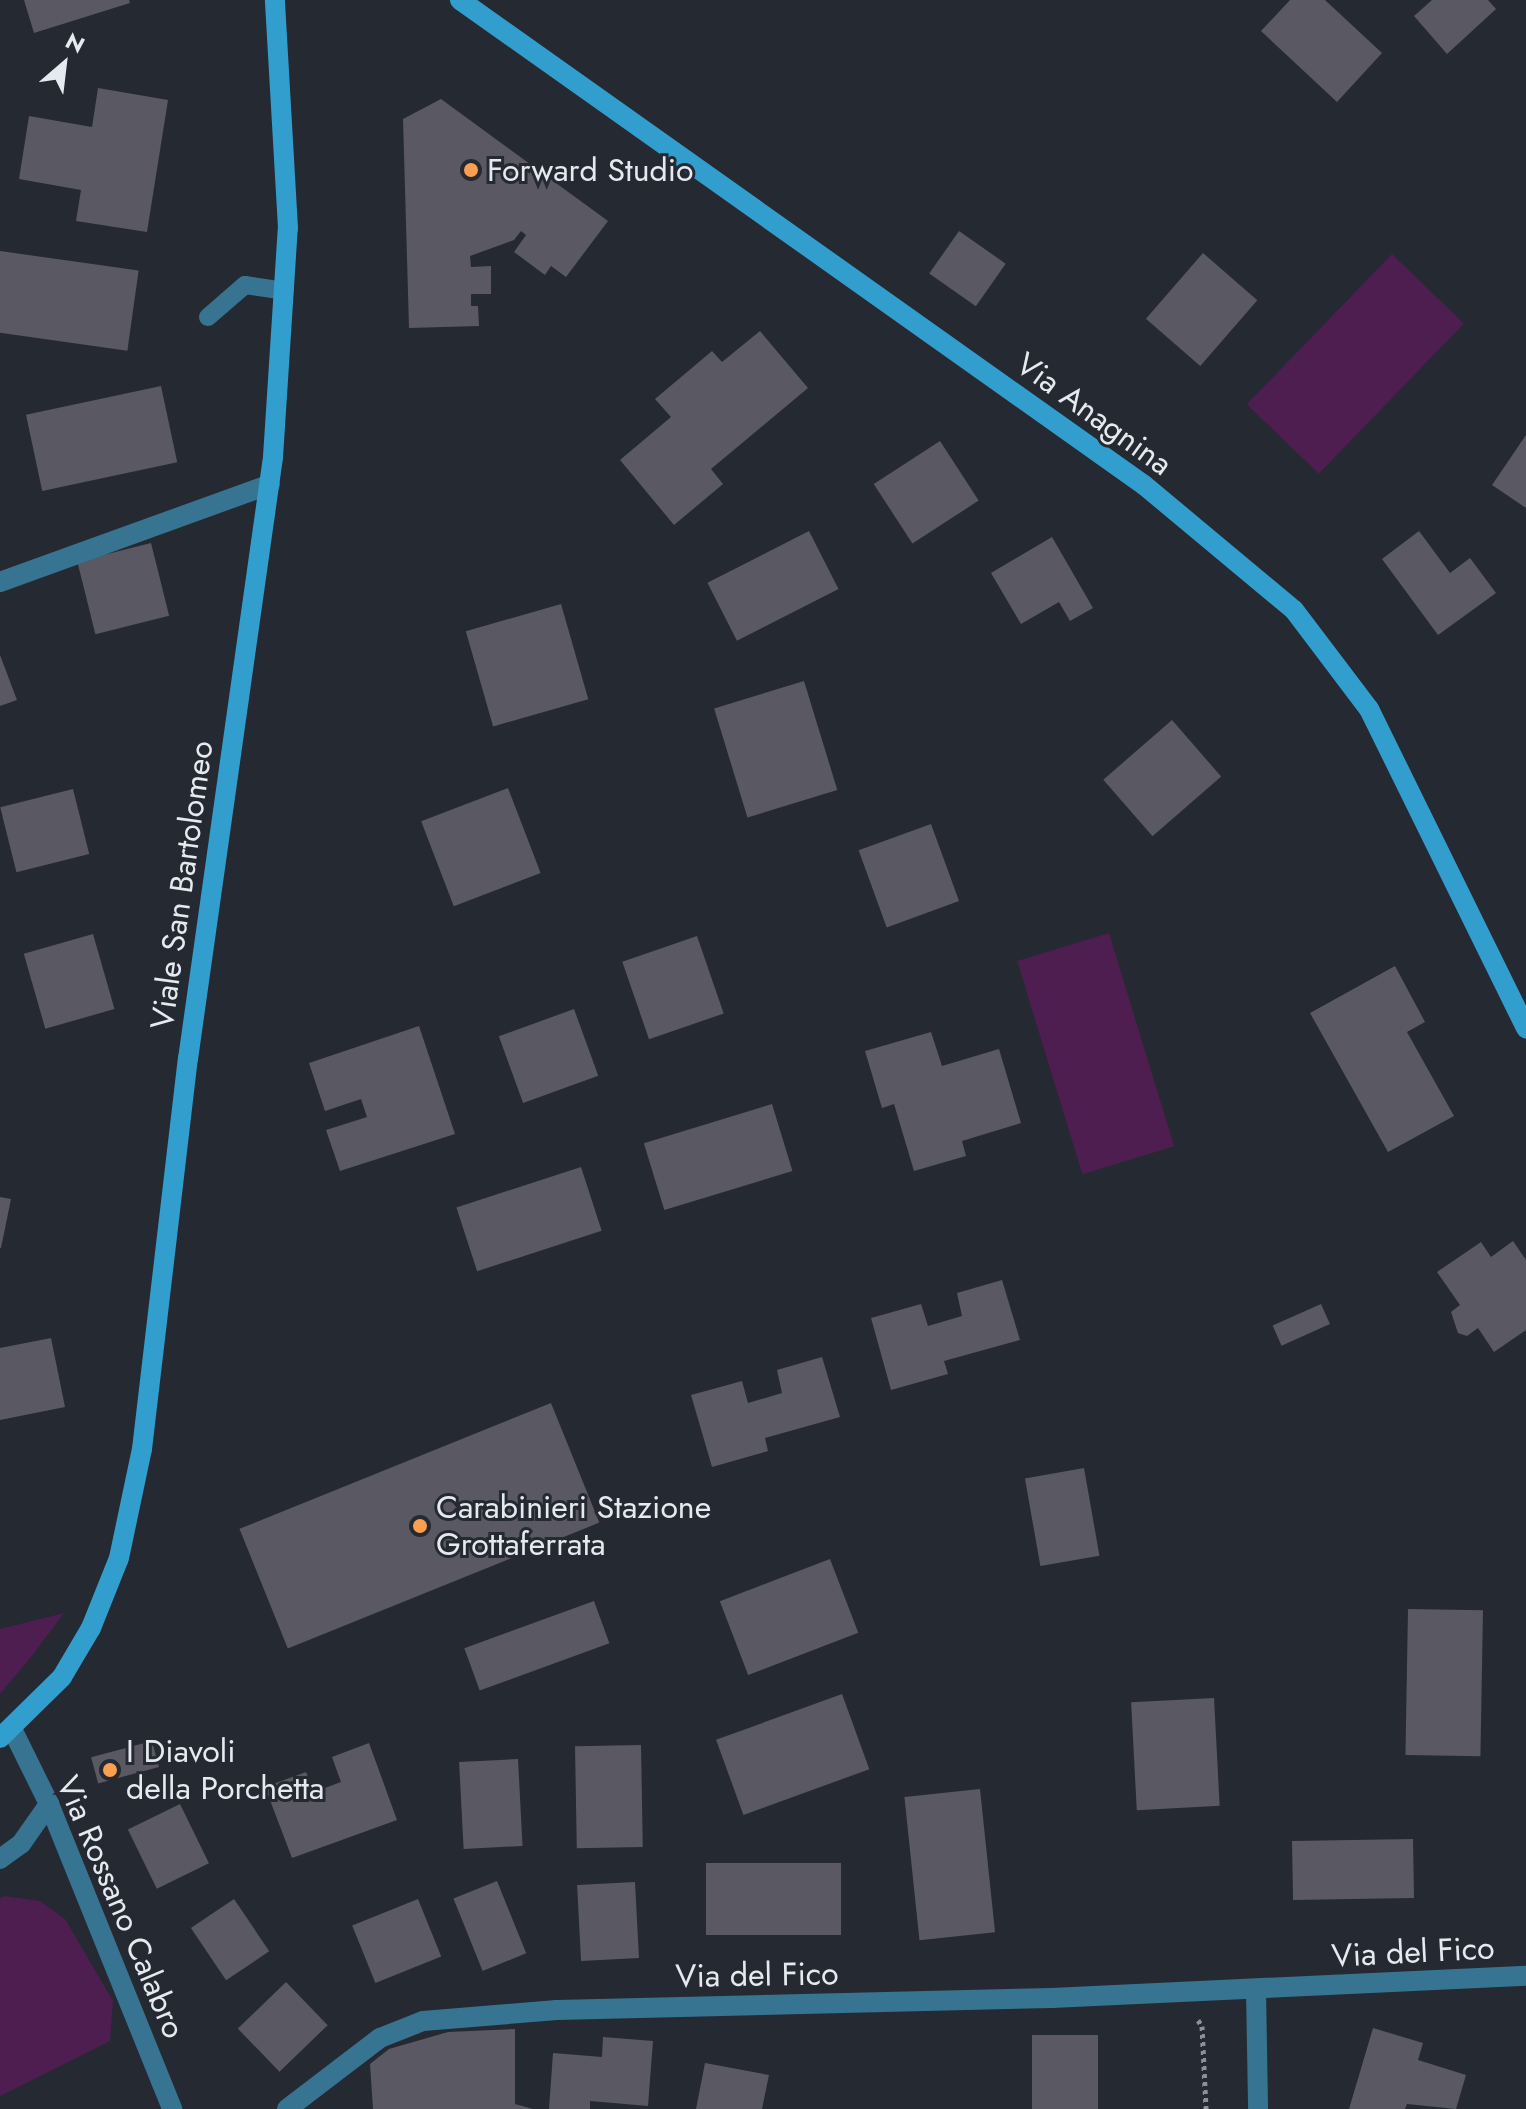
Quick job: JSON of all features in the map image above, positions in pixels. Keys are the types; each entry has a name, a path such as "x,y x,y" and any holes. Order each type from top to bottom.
{"main road":[{"name":"Viale San Bartolomeo","path":"6,1733 70,1664 119,1558 142,1449 188,1059 270,484 276,421 288,228 275,0"},
{"name":"Via Anagnina","path":"460,0 1144,485 1294,610 1369,709 1526,1028"}],"street":[{"path":"0,582 270,484"},
{"name":"Via Rossano Calabro","path":"6,1733 49,1804 172,2109"},
{"path":"0,1859 21,1844 49,1804"},
{"name":"Via del Fico","path":"287,2109 380,2038 423,2021 557,2010 1256,1990 1526,1976"},
{"path":"1256,1990 1258,2109"}],"lane":[{"path":"208,317 245,285 285,291"}],"path":[{"path":"1191,2012 1202,2026 1206,2109"}],"shaded area":[{"path":"1392,254 1464,323 1319,474 1247,404"},
{"path":"1109,933 1174,1146 1082,1174 1017,961"},
{"path":"64,1613 32,1656 0,1694 0,1629"},
{"path":"0,1898 40,1901 65,1919 113,2001 110,2041 0,2096"}],"building":[{"path":"24,0 129,0 130,3 34,33"},
{"path":"1290,0 1325,0 1382,53 1337,102 1261,31"},
{"path":"1432,0 1488,0 1496,9 1447,54 1414,16"},
{"path":"98,88 168,100 147,232 76,221 81,190 19,179 29,116 92,127"},
{"name":"Forward Studio","path":"441,99 608,221 566,277 551,266 545,275 514,252 526,235 521,231 514,240 470,256 471,267 491,266 491,294 471,294 471,306 478,306 479,326 409,328 403,119"},
{"path":"959,231 1006,264 976,306 929,274"},
{"path":"0,251 139,270 127,351 0,333"},
{"path":"1203,253 1257,300 1200,366 1146,319"},
{"path":"760,331 808,388 711,469 723,484 674,525 620,460 671,417 655,399 712,351 722,362"},
{"path":"161,386 177,462 42,491 26,415"},
{"path":"1526,435 1526,508 1492,485"},
{"path":"940,441 979,501 912,544 874,484"},
{"path":"809,531 839,589 737,641 707,583"},
{"path":"1419,531 1450,573 1470,558 1496,593 1438,635 1382,559"},
{"path":"1052,537 1093,608 1070,621 1059,602 1021,624 991,573"},
{"path":"151,543 169,616 95,634 77,561"},
{"path":"561,604 588,699 493,726 466,631"},
{"path":"0,655 17,700 0,706"},
{"path":"804,681 837,790 747,818 714,708"},
{"path":"1172,720 1221,777 1153,836 1103,780"},
{"path":"508,788 541,873 454,906 421,821"},
{"path":"73,789 89,854 16,872 0,807"},
{"path":"931,824 959,901 887,927 859,850"},
{"path":"93,934 114,1009 45,1029 24,954"},
{"path":"697,936 724,1014 649,1039 622,962"},
{"path":"1395,966 1425,1022 1407,1032 1454,1116 1388,1152 1310,1013"},
{"path":"574,1009 598,1076 523,1103 499,1036"},
{"path":"419,1026 455,1134 340,1171 326,1130 367,1117 361,1099 325,1111 309,1063"},
{"path":"931,1032 942,1066 999,1049 1021,1123 962,1141 966,1156 914,1171 894,1104 882,1108 865,1051"},
{"path":"772,1104 792,1171 664,1210 644,1143"},
{"path":"581,1167 602,1231 477,1271 456,1207"},
{"path":"0,1197 11,1199 1,1248 0,1248"},
{"path":"1513,1241 1526,1260 1526,1330 1494,1352 1478,1328 1467,1336 1458,1333 1451,1312 1460,1305 1437,1272 1481,1242 1491,1257"},
{"path":"1002,1280 1020,1340 944,1361 948,1374 891,1390 871,1318 921,1304 928,1326 962,1316 957,1293"},
{"path":"1321,1304 1330,1324 1282,1346 1273,1326"},
{"path":"51,1338 65,1407 0,1420 0,1348"},
{"path":"822,1357 840,1417 765,1438 768,1451 712,1467 691,1395 742,1381 748,1403 782,1393 777,1370"},
{"name":"Carabinieri Stazione Grottaferrata","path":"551,1403 599,1523 288,1648 239,1529"},
{"path":"1084,1468 1099,1556 1040,1566 1025,1478"},
{"path":"830,1559 858,1633 748,1675 720,1601"},
{"path":"594,1601 609,1643 480,1690 464,1648"},
{"path":"1408,1609 1483,1610 1480,1756 1405,1755"},
{"path":"842,1694 869,1769 743,1815 716,1740"},
{"path":"1214,1698 1220,1806 1137,1810 1131,1702"},
{"path":"152,1741 159,1767 98,1783 91,1757"},
{"path":"369,1743 397,1820 292,1858 265,1787 306,1772 314,1792 341,1782 332,1757"},
{"path":"641,1745 643,1847 577,1848 575,1746"},
{"path":"518,1759 523,1846 464,1849 459,1762"},
{"path":"980,1789 995,1932 919,1940 904,1797"},
{"path":"180,1804 209,1863 157,1889 128,1829"},
{"path":"1413,1839 1414,1898 1293,1900 1292,1841"},
{"path":"706,1863 841,1863 841,1935 706,1935"},
{"path":"497,1881 526,1953 483,1971 453,1899"},
{"path":"635,1882 639,1958 581,1961 577,1885"},
{"path":"234,1899 269,1951 226,1980 191,1928"},
{"path":"418,1899 441,1956 375,1983 352,1926"},
{"path":"286,1982 328,2025 279,2072 238,2029"},
{"path":"1373,2028 1423,2043 1418,2060 1466,2075 1456,2109 1407,2104 1405,2109 1349,2109"},
{"path":"515,2029 515,2104 533,2109 373,2109 370,2064 389,2049 448,2032"},
{"path":"1032,2035 1098,2035 1098,2109 1032,2109"},
{"path":"603,2037 653,2041 648,2106 590,2101 590,2109 549,2109 553,2053 602,2057"},
{"path":"705,2063 769,2075 762,2109 696,2109"}],"place":[{"name":"Forward Studio","path":"471,170"},
{"name":"Carabinieri Stazione Grottaferrata","path":"420,1526"},
{"name":"I Diavoli della Porchetta","path":"110,1770"}]}
